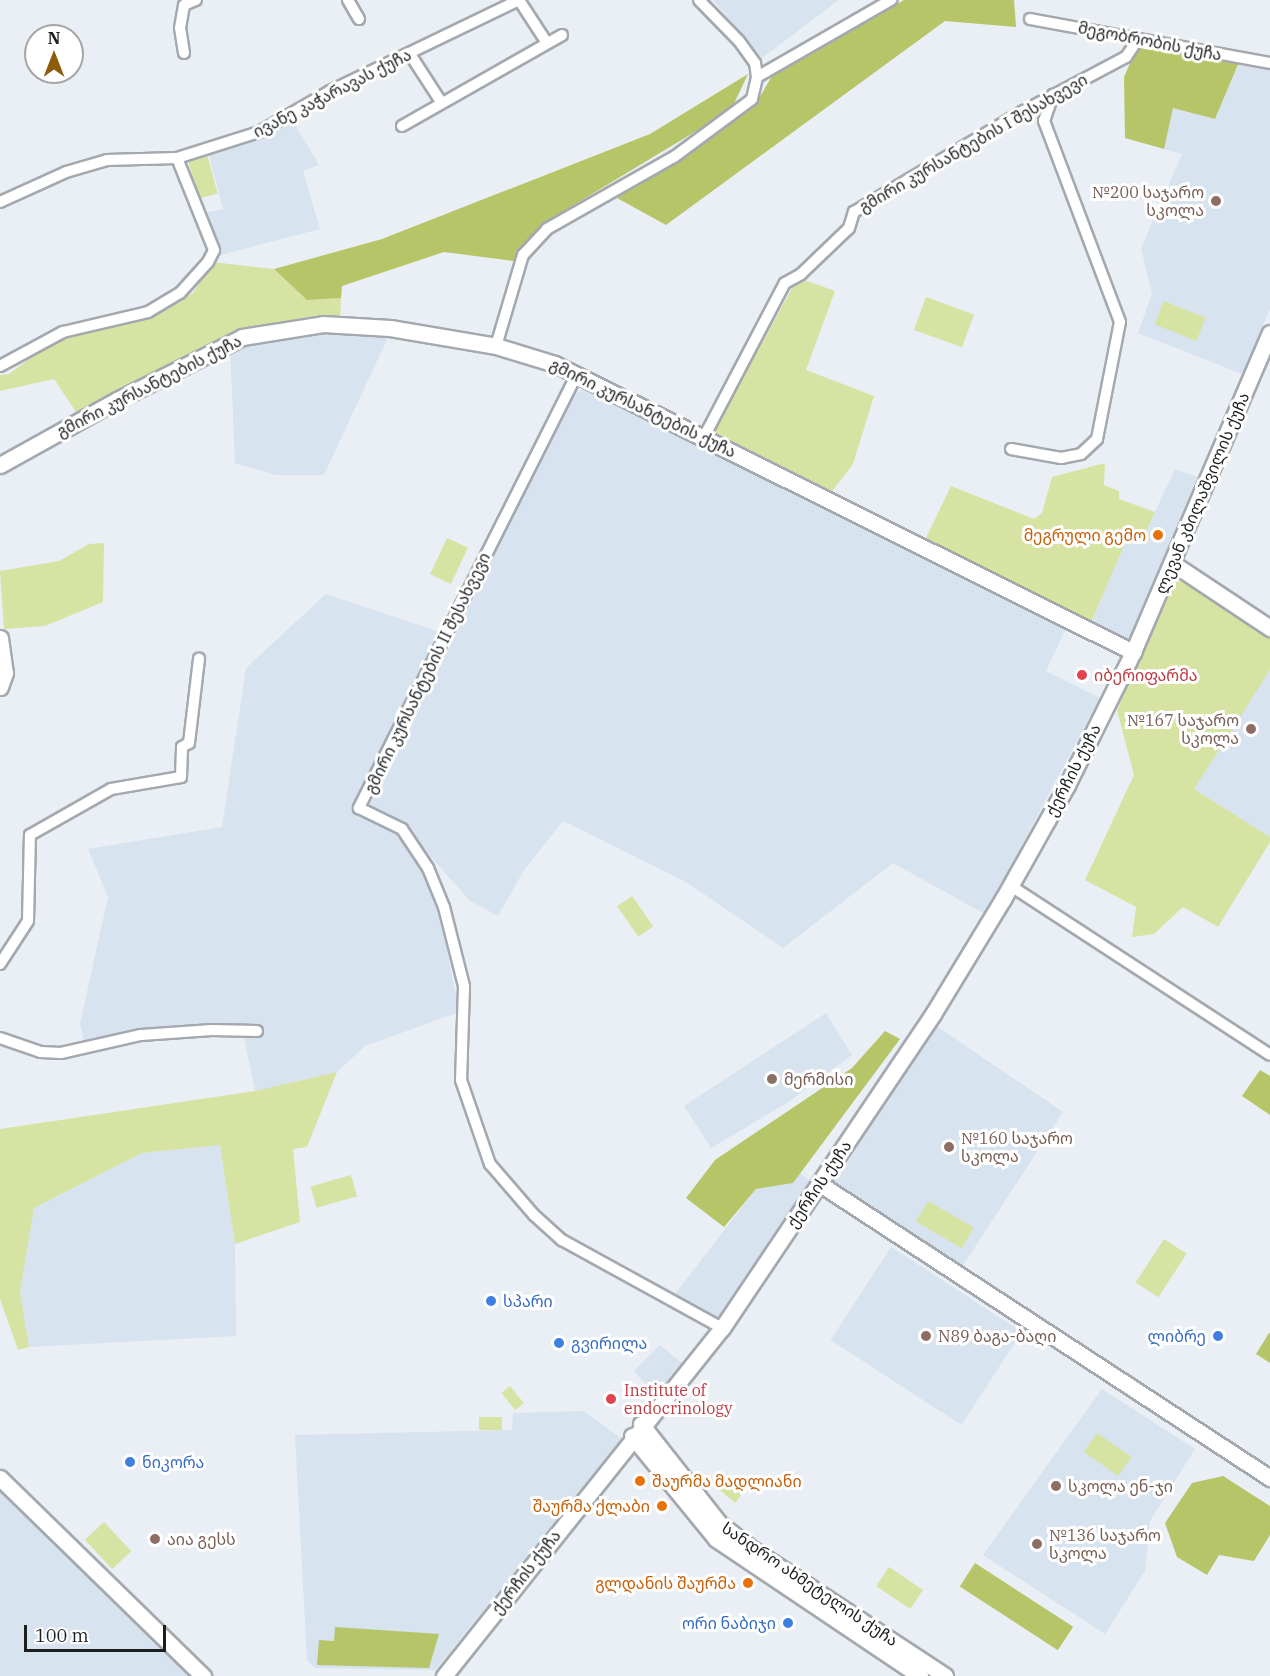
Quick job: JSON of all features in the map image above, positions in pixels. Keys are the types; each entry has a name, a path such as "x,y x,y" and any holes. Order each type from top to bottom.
{"street":[{"path":"184,53 180,28 184,5 196,0"},
{"path":"348,0 358,19"},
{"path":"519,0 547,43"},
{"name":"ივანე კაჭარავას ქუჩა","path":"0,202 66,172 107,160 177,158 270,128 330,91 519,0"},
{"path":"496,346 523,255 547,230 682,150 752,99 757,77 755,63 739,41 699,0"},
{"path":"757,77 891,0"},
{"name":"მეგობრობის ქუჩა","path":"1030,19 1270,63"},
{"path":"402,126 562,35"},
{"name":"გმირი კურსანტების I შესახვევი","path":"704,437 785,283 801,274 849,228 854,212 1022,112 1126,57 1138,39"},
{"path":"410,54 441,102"},
{"path":"1011,449 1061,458 1081,454 1097,439 1120,322 1044,121 1053,95"},
{"path":"1022,112 1044,121"},
{"path":"0,366 63,332 148,312 180,293 208,262 214,250 177,158"},
{"name":"გმირი კურსანტების ქუჩა","path":"0,465 117,400 255,334 323,324 390,328 496,346 577,374 1133,652"},
{"name":"ლევან კბილაშვილის ქუჩა","path":"1133,652 1270,333"},
{"name":"გმირი კურსანტების II შესახვევი","path":"577,374 360,808 402,829 428,868 444,907 464,986 461,1080 490,1164 534,1215 562,1240 722,1328"},
{"path":"1172,563 1270,628"},
{"path":"0,638 5,673 0,687"},
{"name":"ქერჩის ქუჩა","path":"444,1676 637,1430 722,1328 819,1184 933,1014 1011,886 1133,652"},
{"path":"0,964 28,921 30,835 111,789 181,777 183,747 189,743 199,659"},
{"path":"1011,886 1270,1055"},
{"path":"0,1038 41,1052 61,1053 141,1035 212,1030 257,1031"},
{"path":"819,1184 1270,1478"},
{"name":"სანდრო ახმეტელის ქუჩა","path":"637,1430 671,1473 749,1555 814,1598 945,1676"},
{"path":"0,1478 203,1676"},
{"name":"სანდრო ახმეტელის ქუჩა","path":"814,1598 920,1676"}],"shaded area":[{"path":"713,0 839,0 762,58"},
{"name":"№200 საჯარო სკოლა","path":"1239,62 1270,69 1270,309 1242,374 1138,333 1152,294 1141,248 1182,154 1164,149 1173,107 1215,119"},
{"path":"294,123 319,165 303,171 320,229 221,255 205,213 223,209 208,152"},
{"path":"323,329 390,333 324,475 276,475 235,463 230,345"},
{"path":"584,389 1067,626 1046,671 1100,698 985,914 893,863 783,948 686,882 563,821 524,870 498,916 469,900 403,825 369,805 572,395"},
{"path":"1175,469 1197,477 1127,643 1090,625 1129,534 1142,540"},
{"path":"326,594 440,632 352,807 398,836 417,862 438,904 459,1012 365,1046 337,1072 255,1091 242,1027 149,1029 84,1041 80,1024 108,897 88,849 222,827 246,668"},
{"name":"№167 საჯარო სკოლა","path":"1270,670 1270,837 1194,789"},
{"name":"მერმისი","path":"826,1013 852,1055 787,1103 711,1148 684,1106"},
{"name":"№160 საჯარო სკოლა","path":"935,1025 1063,1112 960,1270 838,1190 835,1182"},
{"path":"220,1145 235,1244 236,1336 29,1347 20,1292 34,1208 142,1153"},
{"path":"800,1173 811,1182 717,1318 675,1294 756,1189 793,1183"},
{"name":"N89 ბაგა-ბაღი","path":"891,1247 1022,1332 961,1425 831,1340"},
{"path":"660,1345 683,1364 657,1396 634,1371"},
{"path":"1102,1389 1195,1449 1150,1521 1145,1571 1105,1634 983,1555"},
{"path":"583,1411 622,1439 435,1670 315,1668 307,1660 295,1435 512,1430 513,1413"},
{"path":"0,1491 192,1676 0,1676"}],"green space":[{"path":"904,0 1014,0 1016,27 945,21 666,225 617,198 754,107 772,76"},
{"path":"1139,43 1239,62 1215,119 1173,108 1164,149 1125,138 1124,77"},
{"path":"748,74 731,110 544,223 514,261 444,252 342,286 341,298 307,300 274,269 382,239 650,134"},
{"path":"207,154 218,194 198,199 188,159"},
{"path":"212,262 274,269 307,300 341,298 340,320 247,327 78,415 54,379 0,391 0,375 9,374 59,337 141,320 193,293"},
{"path":"802,279 835,291 806,370 874,396 853,464 830,494 714,437 714,431 796,281"},
{"path":"926,297 974,314 962,347 914,330"},
{"path":"1164,301 1206,318 1196,341 1155,324"},
{"path":"1105,463 1104,485 1119,491 1119,499 1155,512 1142,540 1129,534 1090,625 924,542 951,486 1034,519 1042,513 1052,477"},
{"path":"447,538 468,548 451,584 430,574"},
{"path":"104,543 103,602 45,626 4,629 0,571 59,561 89,544"},
{"path":"1189,581 1270,635 1270,670 1194,789 1270,837 1270,842 1218,927 1183,907 1154,934 1132,937 1136,907 1085,880 1134,775 1117,710 1175,582"},
{"path":"632,896 653,926 638,937 617,906"},
{"path":"885,1031 900,1039 793,1183 756,1189 724,1227 686,1198 715,1160 852,1068"},
{"path":"1260,1070 1270,1076 1270,1115 1242,1096"},
{"path":"337,1072 307,1147 293,1149 300,1222 235,1244 220,1145 142,1153 34,1208 20,1292 29,1347 18,1350 0,1299 0,1129 255,1091"},
{"path":"351,1175 357,1196 317,1208 311,1187"},
{"path":"928,1201 974,1228 962,1248 916,1222"},
{"path":"1164,1239 1187,1254 1158,1297 1136,1283"},
{"path":"1270,1333 1270,1363 1256,1354"},
{"path":"510,1386 524,1403 515,1410 501,1393"},
{"path":"479,1417 502,1417 502,1430 479,1430"},
{"path":"1097,1433 1131,1457 1118,1476 1084,1452"},
{"path":"728,1474 746,1489 735,1503 710,1482"},
{"path":"1223,1476 1270,1506 1270,1535 1254,1561 1219,1555 1207,1575 1177,1557 1165,1523 1192,1483"},
{"path":"104,1522 131,1551 112,1569 85,1540"},
{"path":"975,1563 1073,1627 1058,1650 960,1586"},
{"path":"889,1567 923,1590 910,1609 876,1586"},
{"path":"335,1627 439,1634 429,1668 317,1665 319,1640 334,1641"}],"place":[{"name":"№200 საჯარო სკოლა","path":"1216,201"},
{"name":"მეგრული გემო","path":"1158,535"},
{"name":"იბერიფარმა","path":"1082,675"},
{"name":"№167 საჯარო სკოლა","path":"1251,729"},
{"name":"მერმისი","path":"772,1079"},
{"name":"№160 საჯარო სკოლა","path":"949,1147"},
{"name":"სპარი","path":"491,1301"},
{"name":"N89 ბაგა-ბაღი","path":"926,1336"},
{"name":"ლიბრე","path":"1218,1336"},
{"name":"გვირილა","path":"559,1343"},
{"name":"Institute of endocrinology","path":"611,1399"},
{"name":"ნიკორა","path":"130,1462"},
{"name":"შაურმა მადლიანი","path":"640,1481"},
{"name":"სკოლა ენ-ჯი","path":"1056,1486"},
{"name":"შაურმა ქლაბი","path":"662,1506"},
{"name":"აია გესს","path":"155,1539"},
{"name":"№136 საჯარო სკოლა","path":"1037,1544"},
{"name":"გლდანის შაურმა","path":"748,1583"},
{"name":"ორი ნაბიჯი","path":"788,1623"}]}
